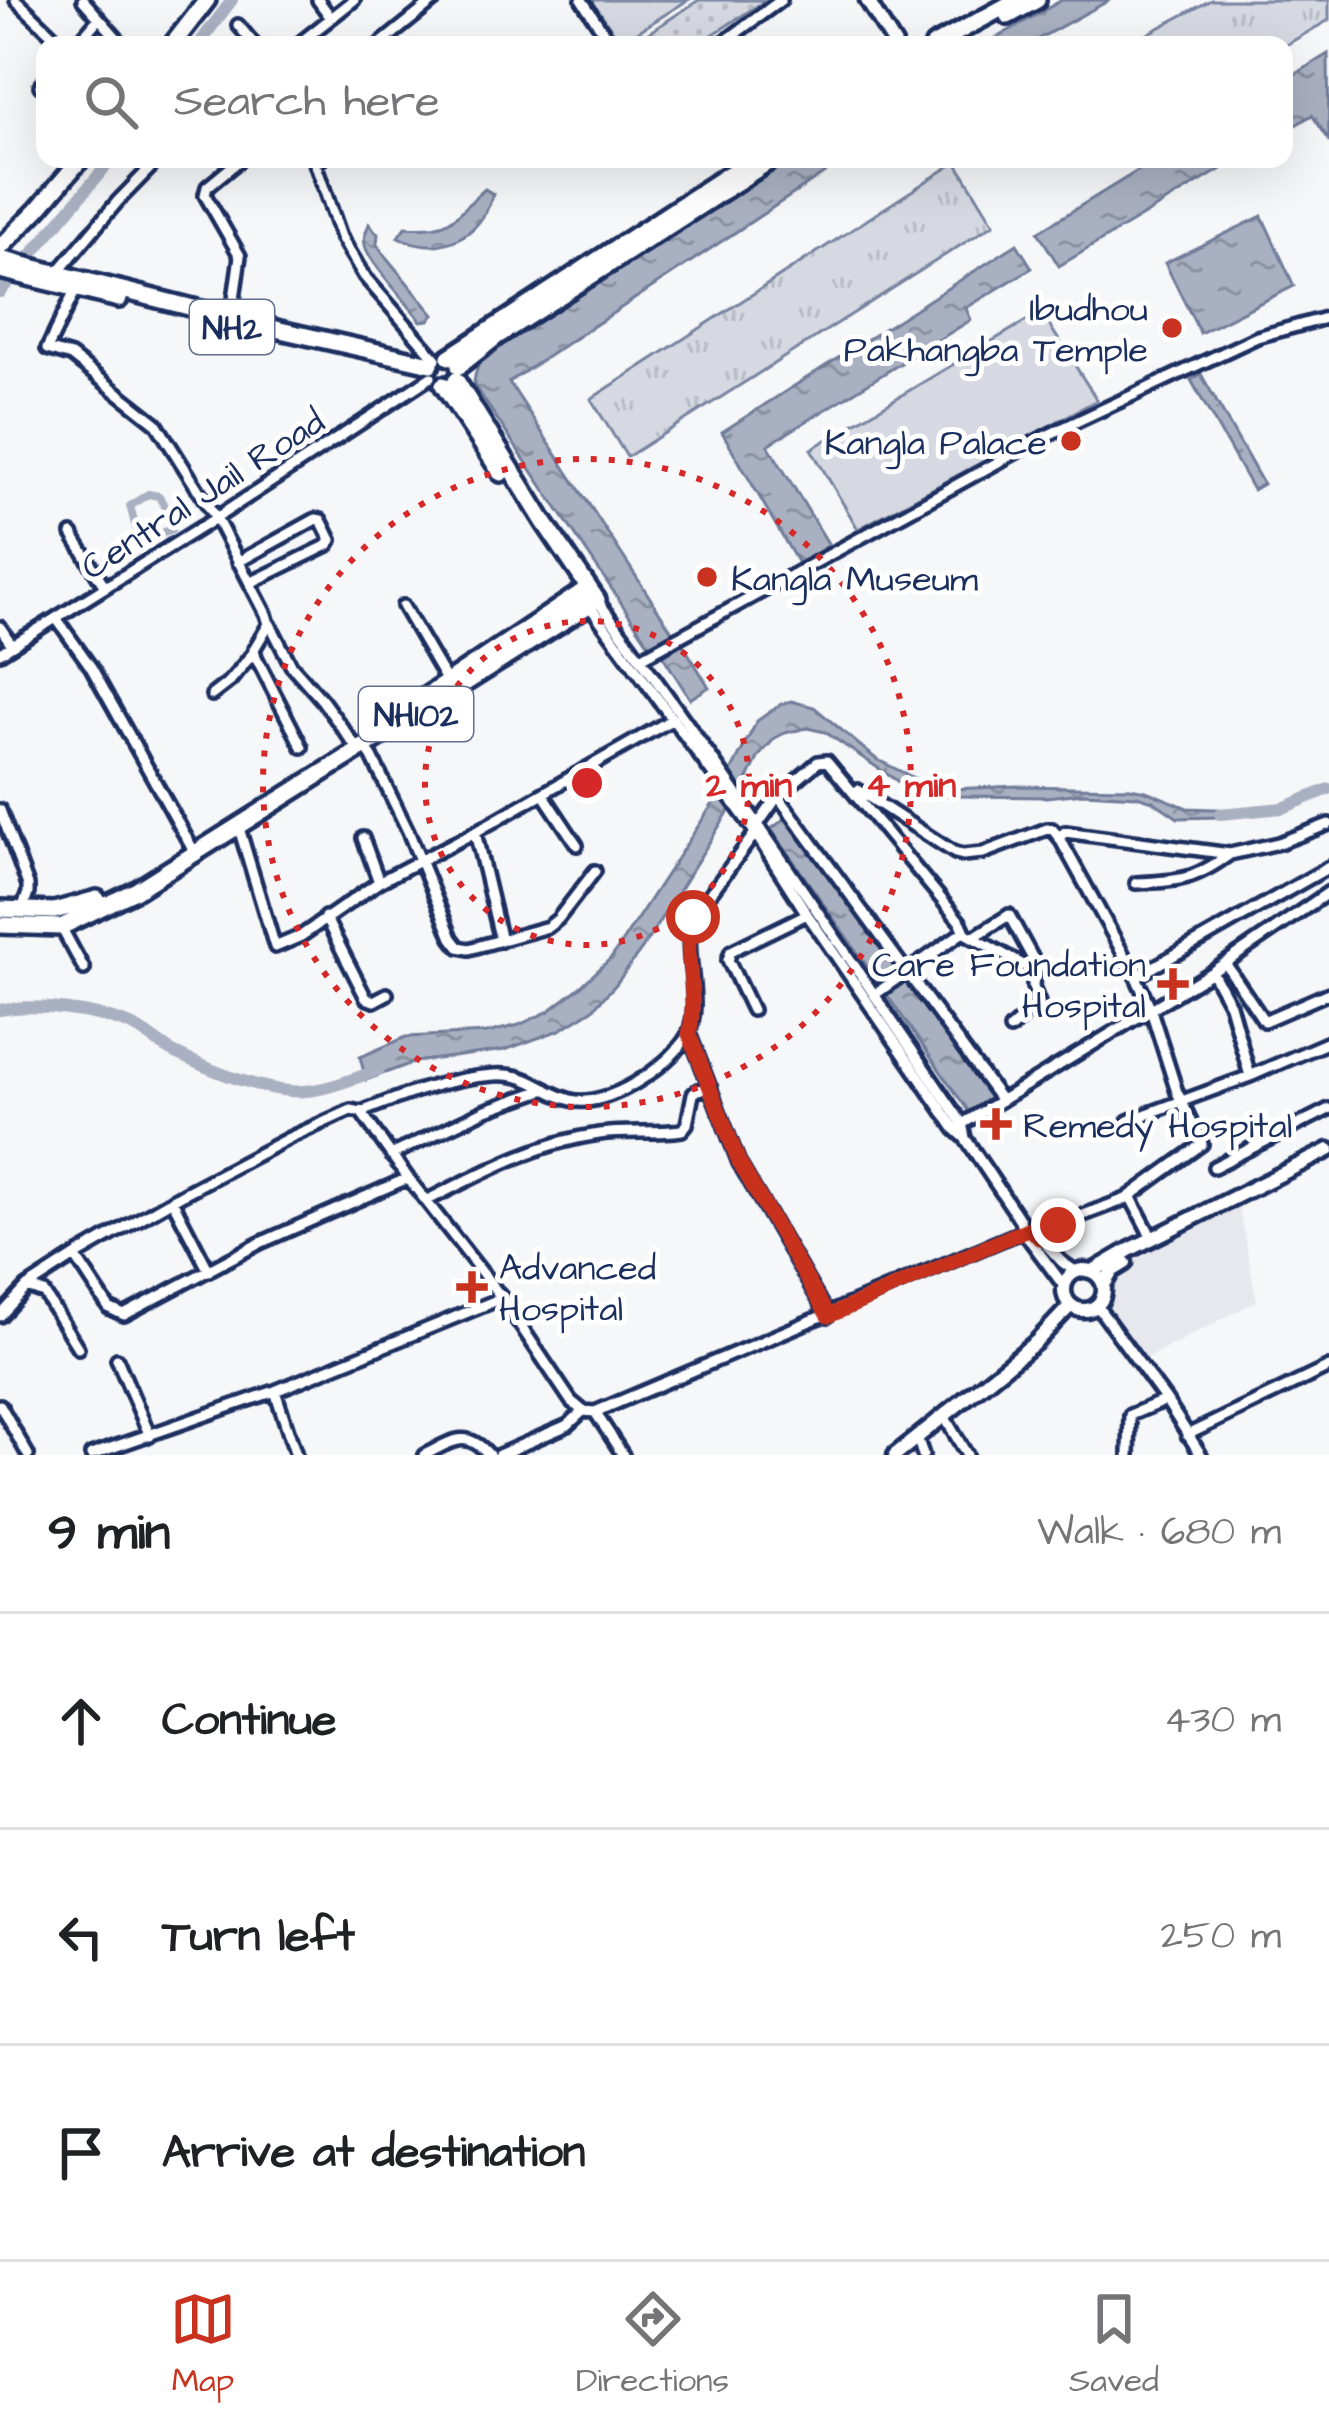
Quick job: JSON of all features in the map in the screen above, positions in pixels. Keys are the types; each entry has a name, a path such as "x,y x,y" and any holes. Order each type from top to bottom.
{"highway":[{"path":"169,36 197,0"},
{"path":"179,36 207,0"},
{"path":"951,36 1017,0"},
{"path":"973,36 1037,0"},
{"path":"0,236 64,168"},
{"path":"2,259 74,168"},
{"path":"442,370 733,168"},
{"path":"442,370 759,168"},
{"name":"NH2","path":"2,259 38,273 236,324"},
{"name":"NH2","path":"56,277 76,289 442,370"},
{"path":"473,407 472,371 496,337"},
{"path":"442,370 473,407 589,596"},
{"path":"442,370 589,596"},
{"name":"NH102","path":"0,925 61,927 135,891 589,596"},
{"name":"NH102","path":"0,909 54,911 88,903 238,828 359,745"}],"main road":[{"path":"870,0 890,36"},
{"path":"870,0 897,36"},
{"path":"1329,1155 1133,1256 1112,1271 1097,1306 1084,1310 1071,1306 1064,1286 1075,1271 1093,1271 1329,1155"},
{"path":"1093,1271 1104,1286"},
{"path":"896,1455 1036,1342 1071,1306"}],"street":[{"path":"16,0 54,36"},
{"path":"83,0 115,36"},
{"path":"318,0 332,17"},
{"path":"308,36 354,0"},
{"path":"390,36 435,0"},
{"path":"582,0 606,36"},
{"path":"732,36 781,0"},
{"path":"84,36 99,18"},
{"path":"238,25 247,36"},
{"path":"56,277 150,168"},
{"path":"230,168 207,187 206,195 240,256 236,324"},
{"path":"318,168 340,237 364,276 442,370"},
{"path":"76,289 48,351 71,356 156,422 216,518 291,665 382,775 459,947 470,949 553,924 595,871"},
{"path":"641,658 1046,436 1257,337 1329,317"},
{"name":"Central Jail Road","path":"0,652 442,370"},
{"path":"238,562 316,519 328,529 328,544 250,583"},
{"path":"72,534 105,587"},
{"path":"589,596 641,658 709,762"},
{"path":"589,596 674,719 879,992 965,1138 1064,1286"},
{"path":"404,606 450,686"},
{"path":"56,618 112,702 193,851"},
{"path":"212,695 254,652 269,624"},
{"path":"0,627 12,645"},
{"path":"254,652 302,747"},
{"path":"238,828 275,947 301,936 379,882 674,719"},
{"path":"0,1316 27,1287 75,1256 344,1112 361,1112 443,1083 494,1075 520,1076 575,1101 600,1099 655,1069 689,1034 693,1018 690,925 699,908 754,823 778,796 823,760 970,935 1034,970"},
{"path":"846,783 955,854 983,854 1052,829 1150,1007 1181,1102 1201,1146 1130,1196 1062,1223 1039,1238"},
{"path":"543,794 577,845"},
{"path":"778,796 1000,1100"},
{"path":"0,810 28,885 22,909"},
{"path":"754,823 807,914 958,1126"},
{"path":"1136,883 1190,878 1230,854 1279,843 1329,824"},
{"path":"475,832 501,941"},
{"path":"1059,837 1065,832 1230,854"},
{"path":"363,838 379,882"},
{"path":"1136,977 1329,867"},
{"path":"958,1126 1211,972 1329,892"},
{"path":"752,1010 728,960 731,951 807,914"},
{"path":"879,992 1009,915 1039,966 1034,970 1033,987 1039,1003 1010,1029"},
{"path":"326,917 367,998 374,1001 387,994"},
{"path":"61,927 84,969"},
{"path":"1225,963 1267,1022 1329,993"},
{"path":"1211,972 1231,1010 1250,1076"},
{"path":"689,1034 739,1162 828,1316"},
{"path":"1128,1120 1329,1042"},
{"path":"391,1155 486,1110 547,1088"},
{"path":"426,1201 500,1164 562,1141 616,1132 682,1130 693,1094 711,1088"},
{"path":"1214,1166 1329,1108"},
{"path":"361,1112 583,1412"},
{"path":"75,1256 109,1308 124,1315 260,1243 408,1178"},
{"path":"1130,1196 1152,1238"},
{"path":"172,1200 209,1271"},
{"path":"499,1455 553,1432 583,1412 595,1412 828,1316 1025,1226"},
{"path":"1025,1226 1075,1271"},
{"path":"27,1287 44,1293 78,1348"},
{"path":"91,1455 275,1391 502,1298"},
{"path":"1097,1306 1201,1455"},
{"path":"117,1359 150,1436"},
{"path":"1187,1435 1329,1367"},
{"path":"275,1391 296,1455"},
{"path":"1129,1455 1130,1415 1166,1400"},
{"path":"0,1405 28,1455"},
{"path":"595,1412 623,1455"},
{"path":"944,1416 968,1455"},
{"path":"916,1437 923,1455"},
{"path":"424,1455 462,1438 489,1455"}],"shaded area":[{"path":"1238,1204 1257,1301 1141,1361 1116,1332 1107,1309 1104,1285 1112,1271"}],"green space":[{"path":"592,0 688,0 631,36 615,36"},
{"path":"699,0 766,0 711,36 644,36"},
{"path":"1211,0 1329,0 1329,20 1293,41 1293,36 1144,36"},
{"path":"947,168 960,168 994,224 627,457 591,399"},
{"path":"1041,312 1097,400 858,529 811,449"}],"water":[{"path":"1062,0 1110,0 1044,36 1000,36"},
{"path":"1328,54 1329,140 1312,115 1293,127 1293,75"},
{"path":"774,168 832,168 509,382 675,636 653,650 474,385 482,359 493,346"},
{"path":"1142,168 1223,168 1059,266 1038,232"},
{"path":"485,189 493,194 487,209 456,240 429,245 398,237 405,227 444,224"},
{"path":"1262,216 1294,286 1200,333 1165,263"},
{"path":"369,224 386,257 434,315 429,320 421,321 373,262 364,242"},
{"path":"1017,244 1032,268 966,308 971,320 768,445 829,545 799,565 722,432"},
{"path":"1201,374 1263,484 1253,490 1191,380"},
{"path":"682,643 709,687 690,699 663,656"},
{"path":"791,701 814,707 876,759 926,784 952,789 1130,788 1187,808 1240,810 1221,817 1178,818 1137,796 953,796 909,789 825,732 807,728 785,733 759,756 642,949 592,1010 560,1030 505,1050 415,1062 366,1080 360,1057 406,1037 487,1033 519,1025 549,1011 579,988 612,957 720,793 757,721"},
{"path":"790,815 991,1097 969,1112 771,829"}],"waterway":[{"path":"205,36 232,0"},
{"path":"0,292 104,168"},
{"path":"148,494 159,496 172,529 146,540 136,528 130,506 148,494"},
{"path":"1220,814 1283,808 1329,789"},
{"path":"0,1010 47,1008 114,1019 202,1066 275,1089 312,1090 379,1070"}],"place":[{"name":"Ibudhou Pakhangba Temple","path":"1172,328"},
{"name":"Kangla Palace","path":"1071,441"},
{"name":"Kangla Museum","path":"707,577"},
{"name":"Care Foundation Hospital","path":"1173,984"},
{"name":"Remedy Hospital","path":"996,1124"},
{"name":"Advanced Hospital","path":"472,1287"}],"route":[{"path":"693,917 689,1034 739,1162 828,1316 1030,1228 1039,1238 1058,1225"}]}
